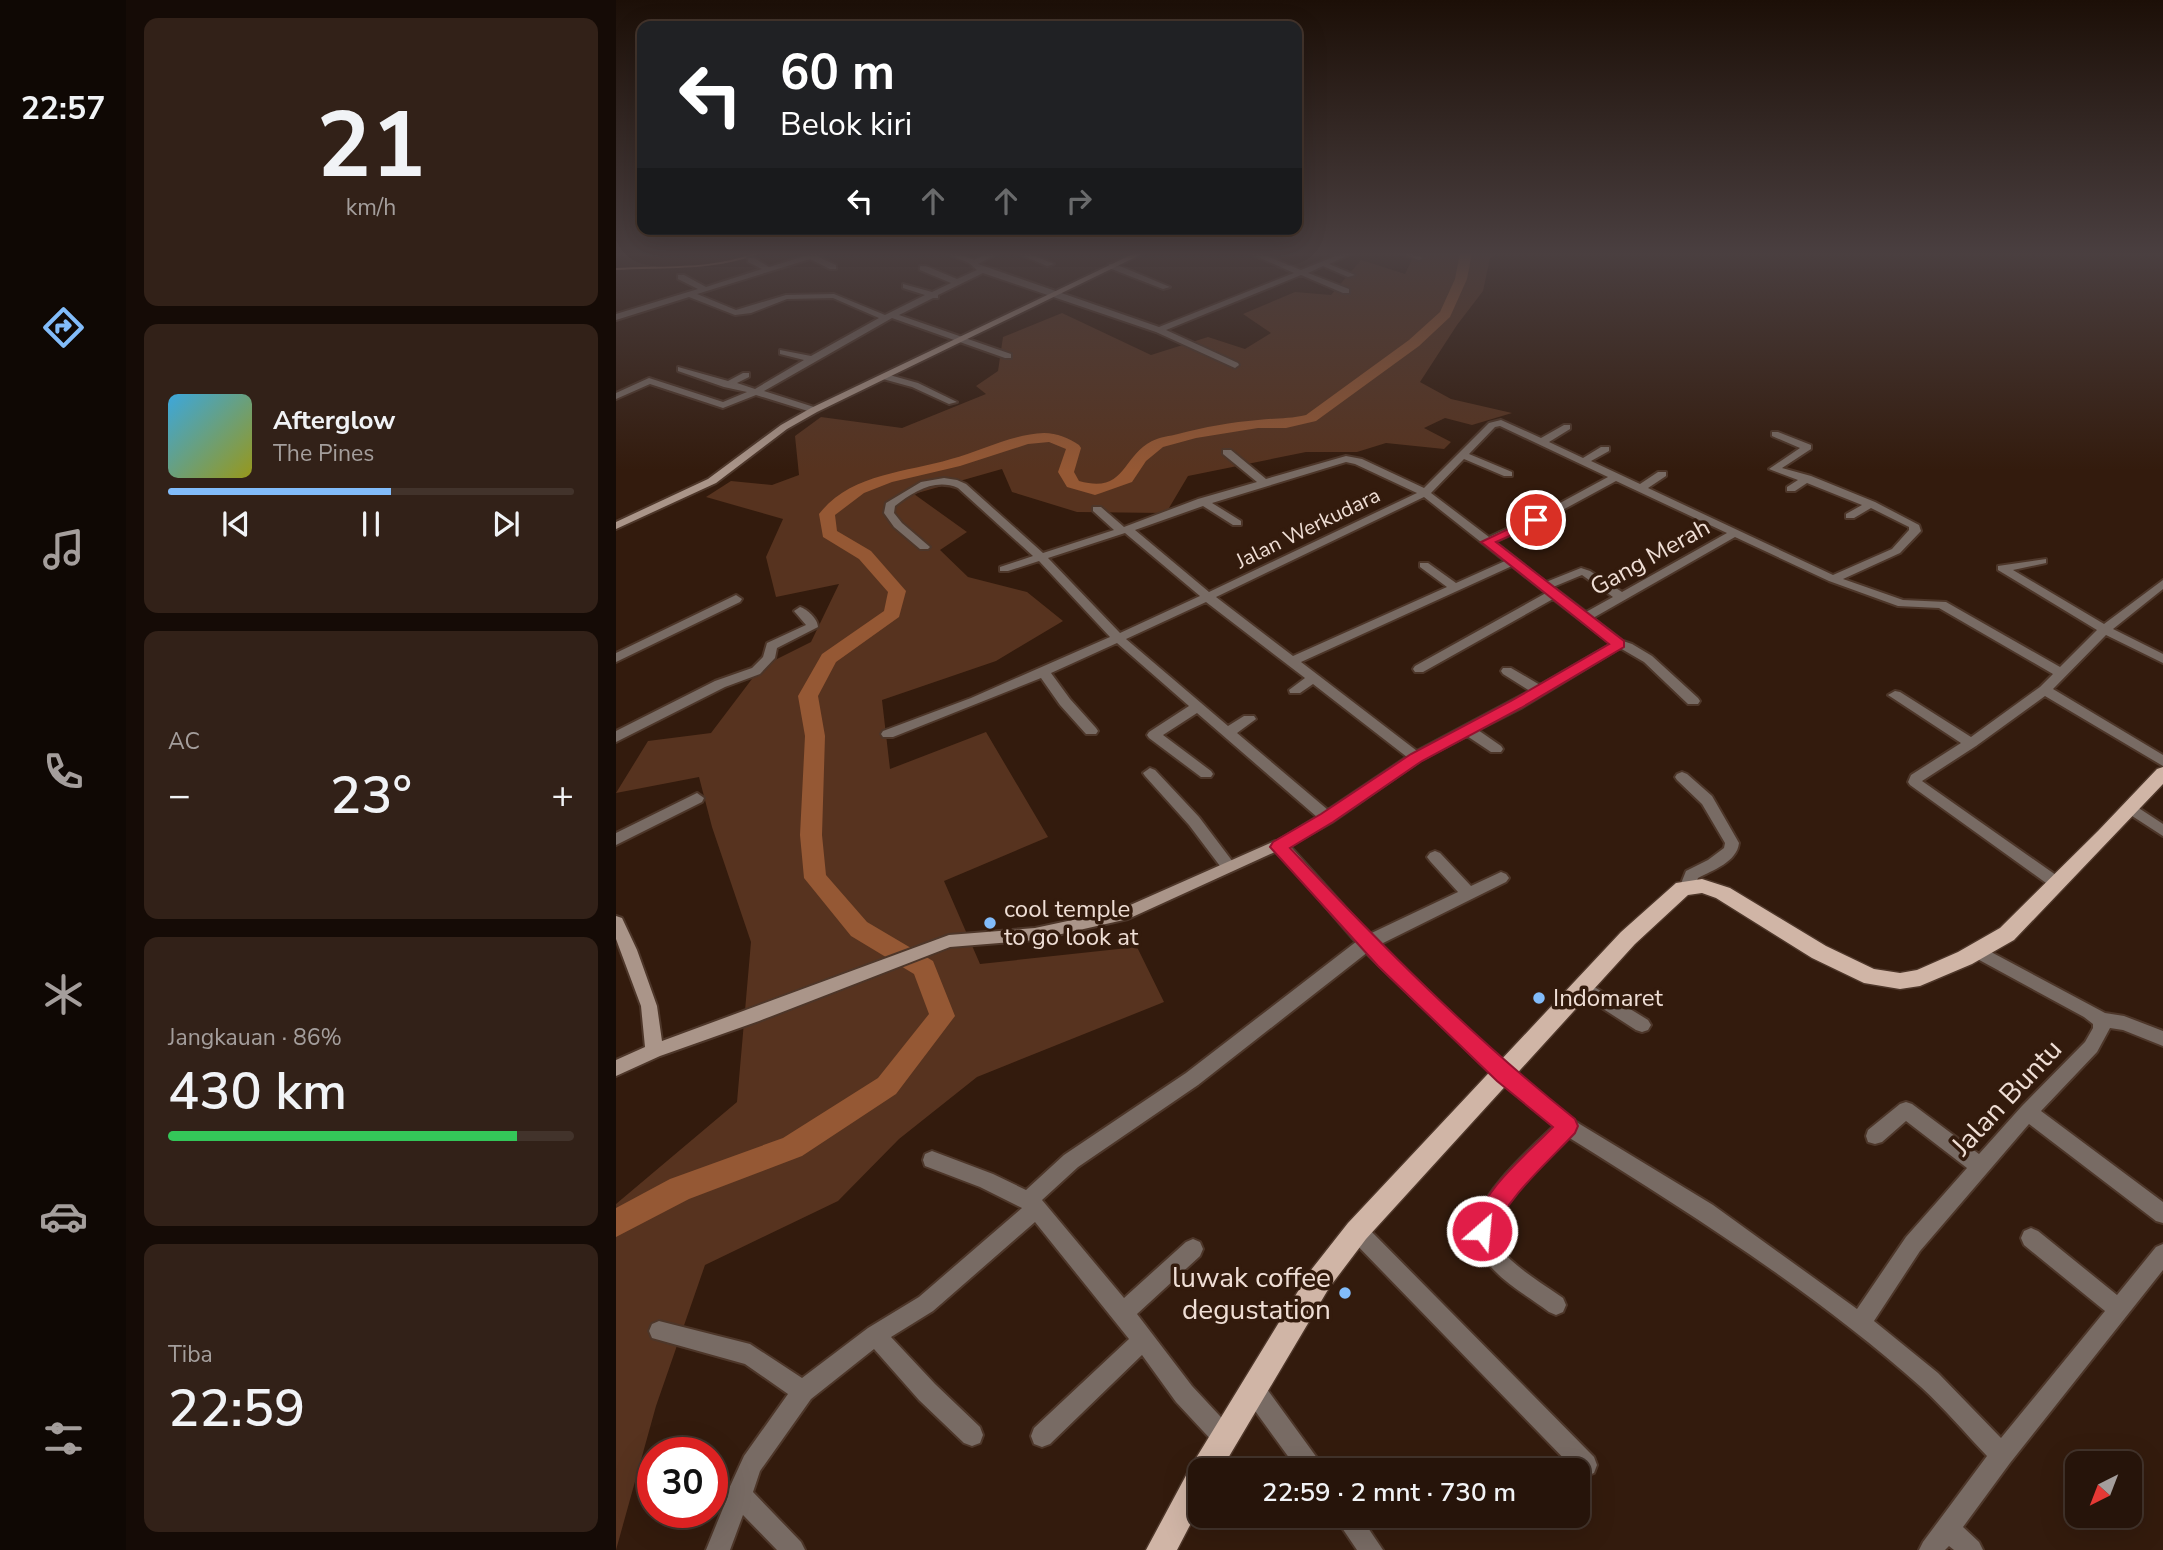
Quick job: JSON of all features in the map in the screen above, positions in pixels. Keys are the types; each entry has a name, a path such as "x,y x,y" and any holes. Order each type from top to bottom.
{"main road":[{"path":"616,526 712,481 784,427 814,410 989,325"},
{"path":"1212,1458 1320,1279 1357,1231 1628,938 1688,886 1702,886 1723,892 1846,967 1881,980 1920,978 2007,934 2163,773"},
{"path":"616,1068 654,1051 928,948 969,938 1035,934 1103,921 1148,904 1271,846 1279,847 1367,943 1504,1075"},
{"path":"616,922 649,1006 654,1051"},
{"path":"1161,1550 1188,1500"}],"street":[{"path":"616,396 649,382 723,405 757,392 811,359 875,325"},
{"path":"916,325 1008,356"},
{"path":"1145,325 1235,365"},
{"path":"1159,330 1170,325"},
{"path":"783,352 811,359"},
{"path":"681,369 814,410"},
{"path":"727,384 746,374"},
{"path":"886,377 915,385 952,402"},
{"path":"1425,493 1497,423 1617,476 1833,579 1902,603 1942,605 2060,671"},
{"path":"1542,442 1567,427"},
{"path":"1775,434 1807,448 1774,468 1807,478 1871,504 1915,527 1915,531 1896,551 1833,579"},
{"path":"1584,461 1605,449"},
{"path":"1227,452 1266,484"},
{"path":"1462,455 1508,474"},
{"path":"1004,569 1202,501 1346,459 1358,461 1425,493 1584,618 1619,644 1636,651 1693,701"},
{"path":"1641,488 1662,474"},
{"path":"1488,542 1617,476"},
{"path":"1791,489 1807,478"},
{"path":"924,547 898,524 889,509 898,499 918,488 946,480 962,486 1041,557 1118,638 1327,818"},
{"name":"Jalan Werkudara","path":"888,734 936,718 1044,673 1425,493"},
{"path":"1202,501 1237,523"},
{"path":"1850,516 1871,504"},
{"path":"1097,509 1416,757"},
{"name":"Gang Merah","path":"1584,618 1735,533"},
{"path":"1294,661 1513,561"},
{"path":"2042,561 2002,568 2105,630 2163,659"},
{"path":"1424,565 1456,588"},
{"path":"1419,669 1583,572 1621,597"},
{"path":"2058,884 1948,808 1915,782 1916,778 2045,690 2060,671 2105,630 2163,583"},
{"path":"616,658 736,599"},
{"path":"616,737 720,684 756,671 769,658 771,646 813,627 800,611"},
{"path":"1279,847 1327,818 1416,757 1540,691 1619,644"},
{"path":"1507,671 1540,691"},
{"path":"1044,673 1091,731"},
{"path":"1295,690 1313,678"},
{"path":"2045,690 2163,761"},
{"path":"1895,695 1971,743"},
{"path":"1198,707 1154,735 1206,774"},
{"path":"1228,732 1249,719"},
{"path":"1469,730 1496,749"},
{"path":"1150,774 1194,821 1228,866"},
{"path":"1682,777 1707,800 1732,843 1731,851 1722,859 1691,875 1688,886"},
{"path":"616,840 697,798"},
{"path":"2131,808 2163,831"},
{"path":"1435,857 1468,892"},
{"path":"718,1550 751,1464 803,1391 875,1335 926,1304 1033,1204 1071,1161 1192,1079 1367,943 1500,878"},
{"path":"1978,951 2101,1020 2124,1023 2163,1040"},
{"path":"1583,986 1642,1025"},
{"name":"Jalan Buntu","path":"1860,1323 1913,1244 2028,1112 2091,1047 2102,1029 2101,1020"},
{"path":"1504,1075 1567,1126 1706,1212 1860,1323 1930,1381 2002,1455"},
{"path":"1875,1136 1906,1111 1980,1166"},
{"path":"2028,1112 2163,1214"},
{"path":"1556,1305 1497,1258 1485,1242 1482,1231 1486,1219 1502,1195 1567,1126"},
{"path":"932,1160 986,1180 1033,1204 1123,1313 1184,1394 1224,1437"},
{"path":"1357,1231 1579,1458"},
{"path":"2031,1238 2120,1310"},
{"path":"1123,1313 1193,1250"},
{"path":"1931,1550 2002,1455 2163,1254"},
{"path":"660,1331 750,1355 803,1391"},
{"path":"875,1335 927,1392 972,1435"},
{"path":"1042,1436 1143,1340"},
{"path":"1253,1389 1303,1458"},
{"path":"738,1493 793,1550"},
{"path":"1355,1528 1371,1550"},
{"path":"1948,1529 1971,1550"}],"shaded area":[{"path":"1032,325 1088,325 1151,355 1208,337 1245,349 1271,333 1260,325 1457,325 1420,382 1451,399 1512,413 1472,425 1445,418 1424,428 1451,442 1444,449 1386,443 1357,452 1306,452 1188,476 1166,513 1077,512 1012,492 1002,469 914,494 967,532 940,550 968,577 1027,592 1063,621 996,661 882,700 890,769 986,732 1048,837 944,881 980,964 1137,947 1164,1002 977,1077 899,1139 838,1201 705,1265 647,1437 637,1437 637,1474 616,1550 616,1204 737,1102 751,942 712,827 699,777 616,793 648,741 711,733 761,667 811,642 839,584 776,597 766,557 783,519 706,497 731,481 772,485 799,475 795,436 821,417 902,428 986,394 976,386 998,371 1003,337"}],"waterway":[{"path":"616,1223 680,1189 792,1147 887,1086 942,1016 924,968 859,929 815,878 811,835 815,736 808,696 829,658 893,613 897,591 865,555 829,533 827,514 843,500 873,483 955,463 1007,445 1044,438 1053,438 1074,448 1066,472 1073,484 1095,490 1127,479 1140,458 1158,444 1195,434 1258,424 1286,424 1311,418 1414,343 1433,325"}],"place":[{"name":"cool temple to go look at","path":"990,923"},
{"name":"Indomaret","path":"1539,998"},
{"name":"luwak coffee degustation","path":"1345,1293"}],"route":[{"path":"1482,1231 1486,1219 1502,1195 1567,1126 1504,1075 1385,961 1285,850 1279,847 1327,818 1416,757 1516,705 1619,644 1488,542 1536,520"}]}
